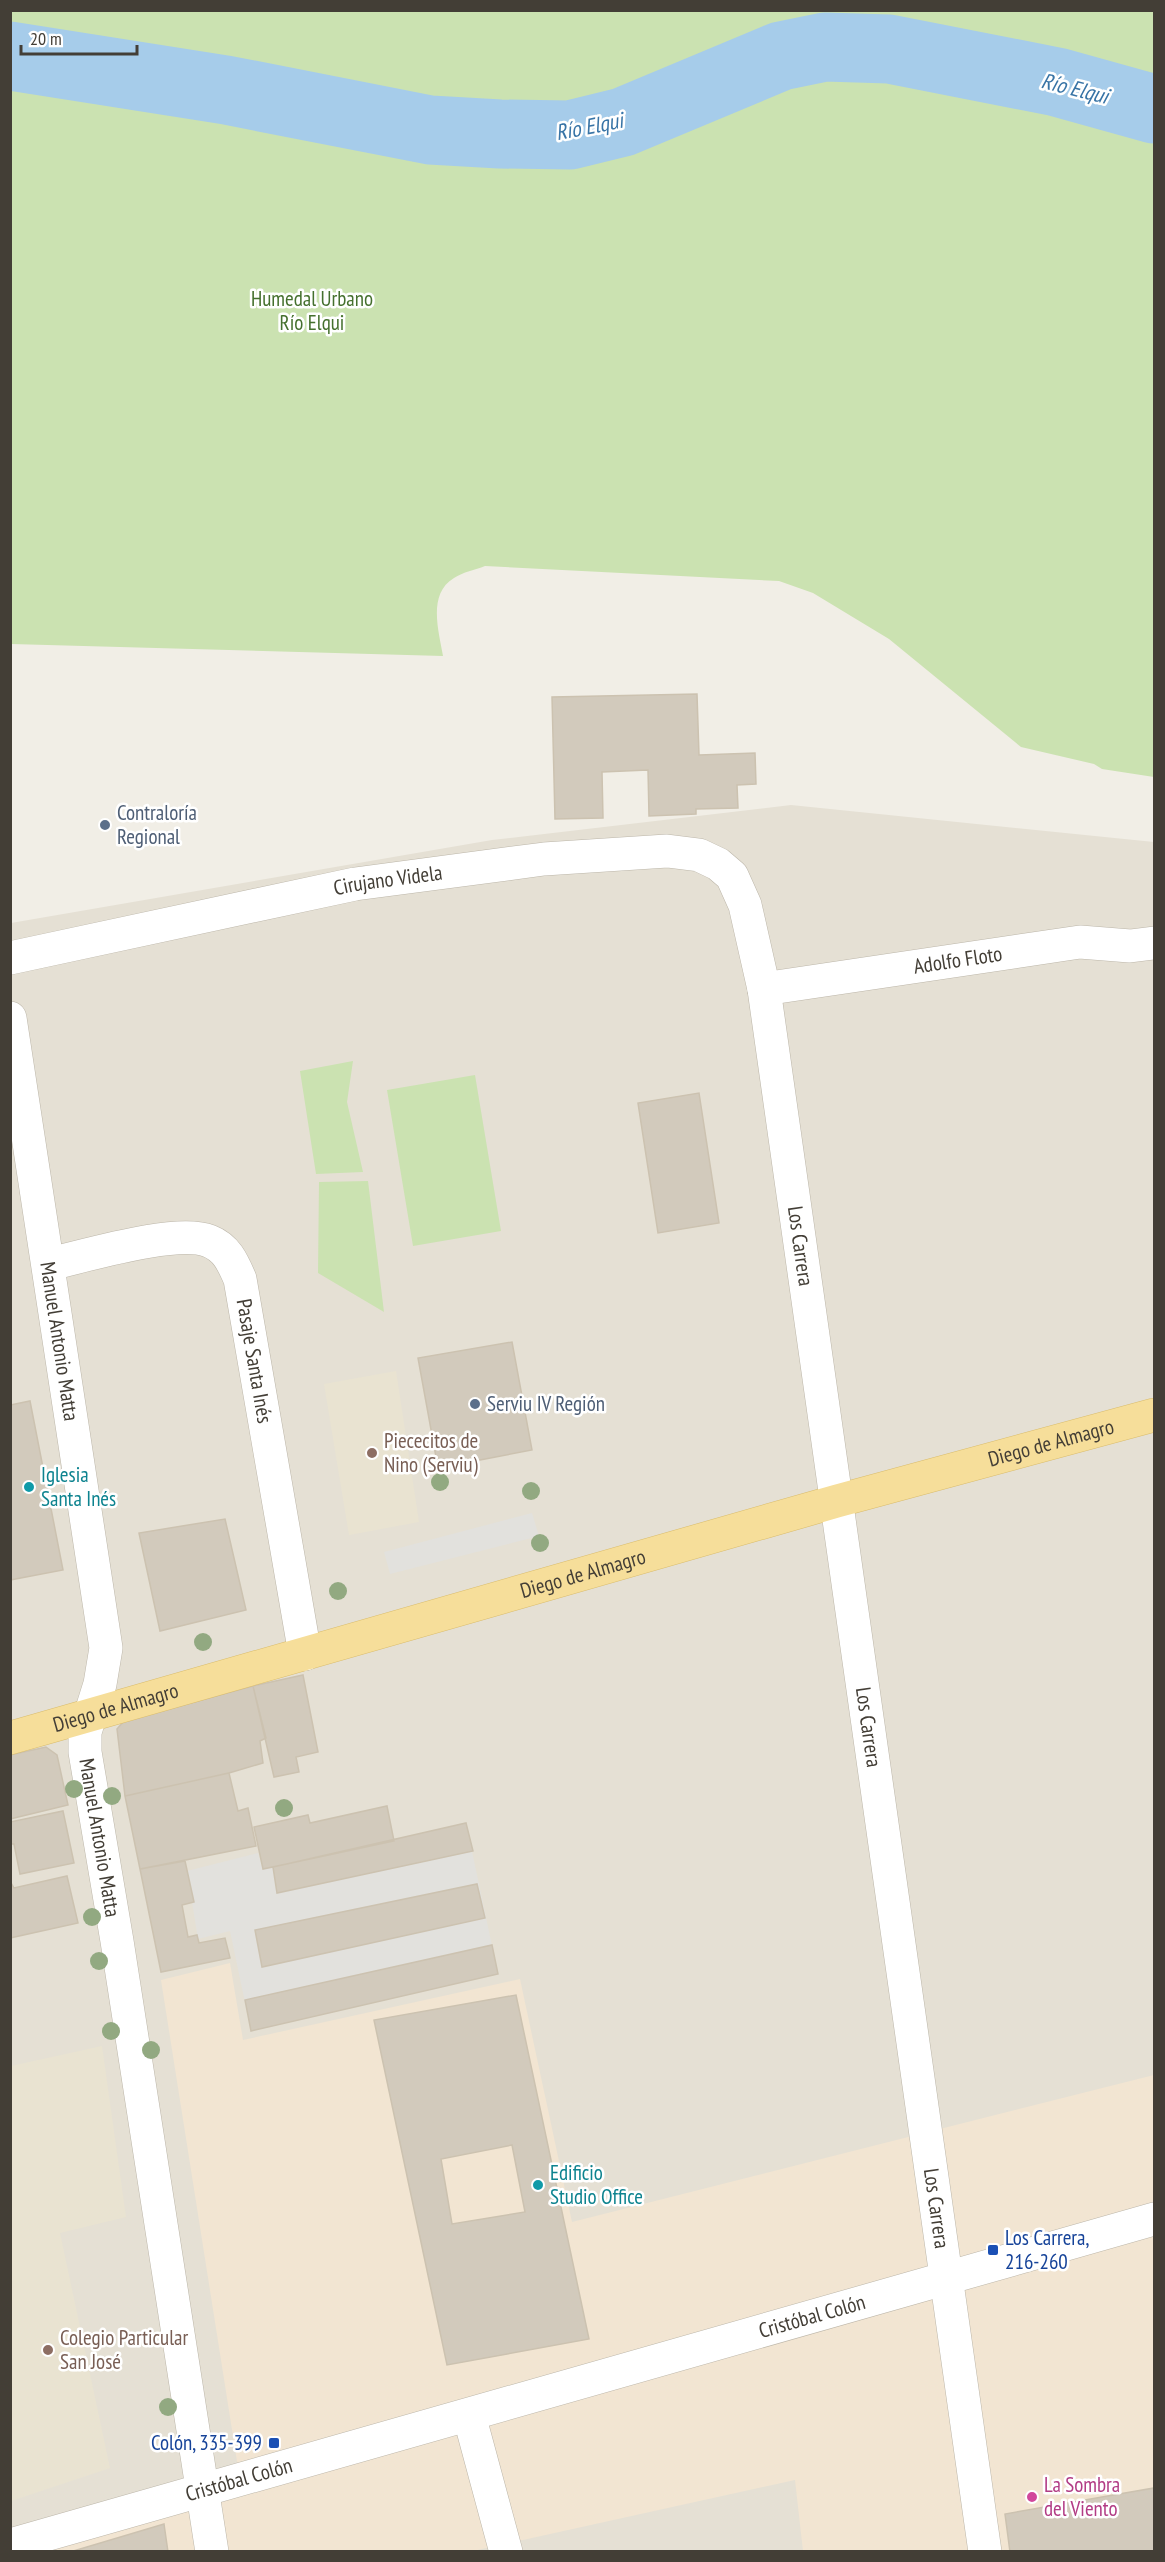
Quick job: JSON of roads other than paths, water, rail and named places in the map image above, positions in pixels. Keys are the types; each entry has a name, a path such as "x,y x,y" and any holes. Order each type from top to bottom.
{"main road":[{"name":"Diego de Almagro","path":"10,1738 837,1501 1155,1415"}],"street":[{"name":"Cirujano Videla","path":"10,958 355,884 544,859 667,851 699,855 718,864 732,876 745,905"},
{"name":"Los Carrera","path":"745,905 764,989 985,2552"},
{"name":"Adolfo Floto","path":"764,989 1080,942 1130,946 1155,943"},
{"name":"Manuel Antonio Matta","path":"10,1018 106,1648 100,1684 89,1716 84,1752 212,2552"},
{"name":"Pasaje Santa Inés","path":"49,1264 161,1240 193,1238 210,1241 230,1255 240,1279 305,1654"},
{"name":"Cristóbal Colón","path":"10,2545 1155,2219"},
{"path":"469,2415 506,2552"}],"waterway":[{"name":"Río Elqui","path":"10,56 226,90 430,130 500,134 570,135 623,122 781,56 825,47 889,49 1057,82 1154,109"}],"place":[{"name":"Contraloría Regional","path":"105,825"},
{"name":"Serviu IV Región","path":"475,1404"},
{"name":"Piececitos de Nino (Serviu)","path":"372,1453"},
{"name":"Iglesia Santa Inés","path":"29,1487"},
{"name":"Edificio Studio Office","path":"538,2185"},
{"name":"Los Carrera, 216-260","path":"993,2250"},
{"name":"Colegio Particular San José","path":"48,2350"},
{"name":"Colón, 335-399","path":"274,2443"},
{"name":"La Sombra del Viento","path":"1032,2497"}],"park label":[{"name":"Humedal Urbano Río Elqui","path":"312,311"}]}
